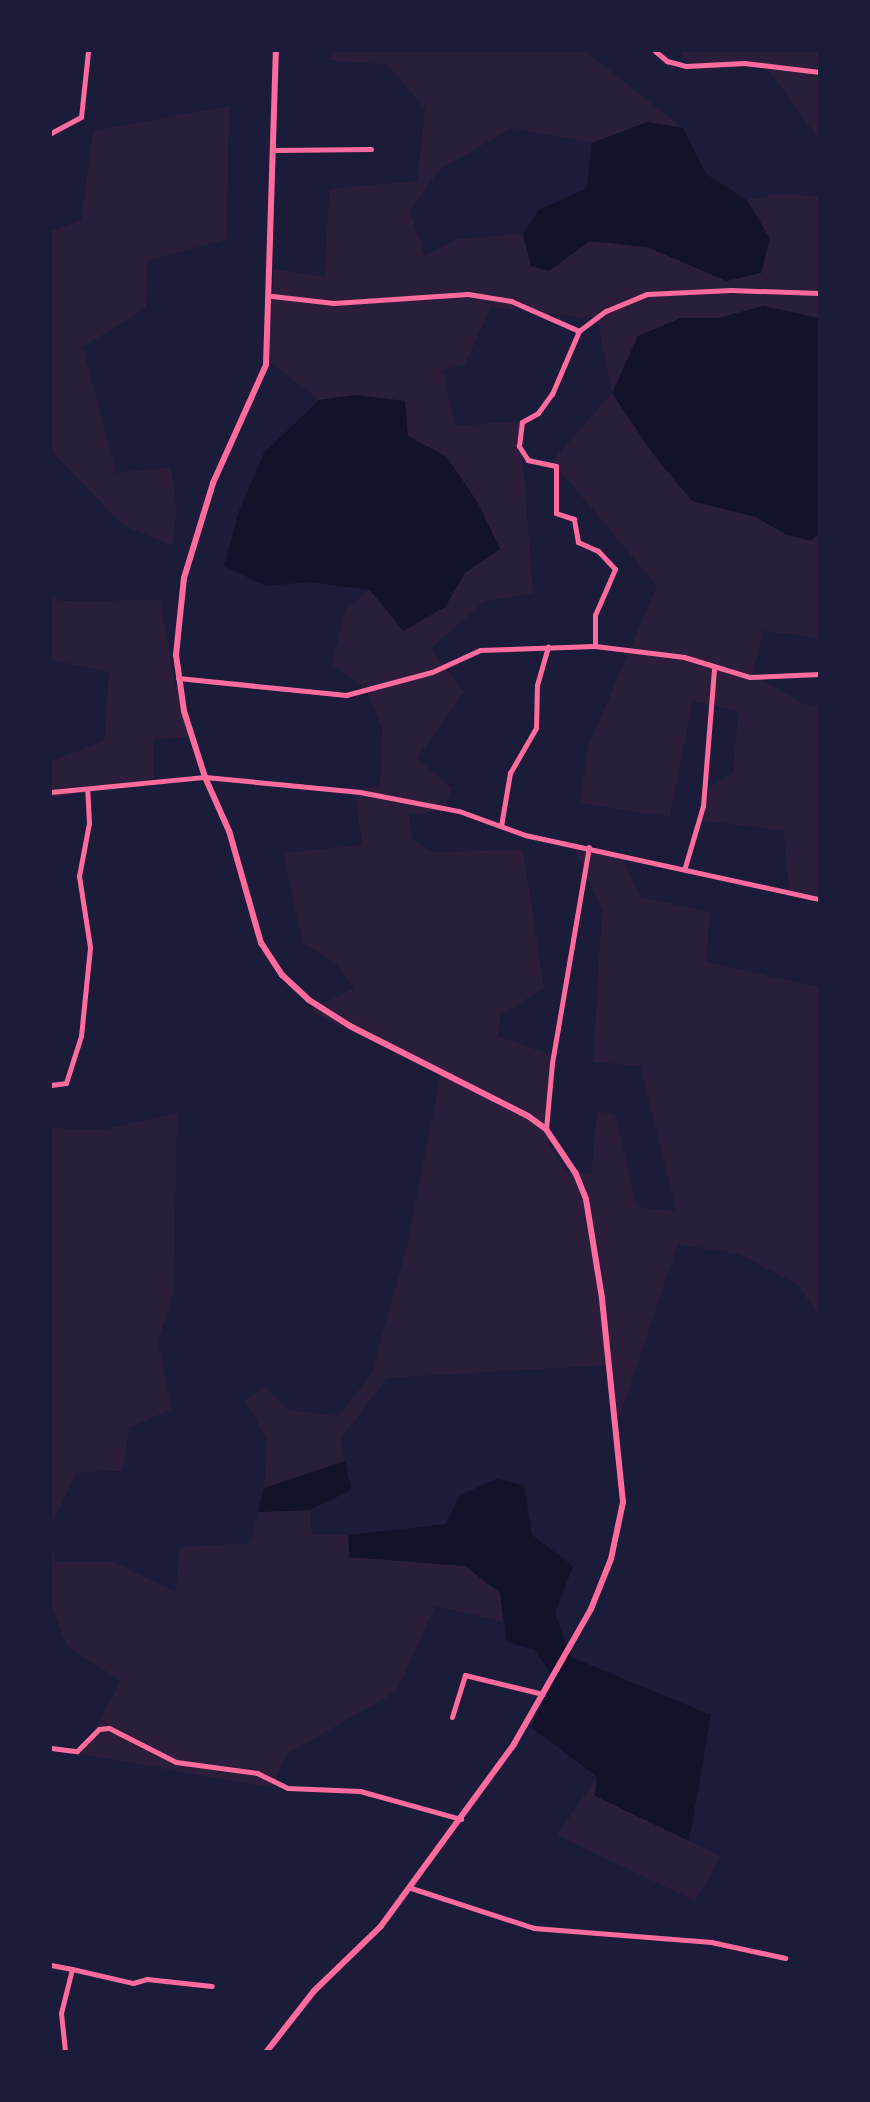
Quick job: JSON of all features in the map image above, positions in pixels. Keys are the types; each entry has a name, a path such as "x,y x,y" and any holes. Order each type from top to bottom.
{"street":[{"path":"51,133 81,117 88,51"},
{"path":"267,2051 314,1991 381,1926 411,1888 461,1819 543,1694 592,1608 611,1559 623,1502 586,1199 547,1129 508,1104 351,1026 309,1000 282,975 261,943 229,831 205,777 178,678 176,655 184,578 213,483 266,365 272,296 276,51"},
{"path":"655,51 667,61 686,66 744,63 819,72"},
{"path":"275,150 371,149"},
{"path":"595,646 595,615 615,569 598,551 578,542 574,519 556,513 556,466 528,460 519,446 522,422 538,412 552,394 579,331 606,312 647,294 731,290 819,293"},
{"path":"272,296 334,303 468,293 511,300 579,331"},
{"path":"178,678 346,695 432,672 480,650 595,646 684,657 714,669 779,679 819,674"},
{"path":"500,826 510,773 536,728 537,685 548,647"},
{"path":"685,867 703,806 714,669"},
{"path":"51,792 205,777 359,792 459,811 500,826 685,867 724,881 819,899"},
{"path":"51,1085 66,1083 81,1036 90,947 79,876 89,823 87,790"},
{"path":"547,1129 552,1063 589,847"},
{"path":"452,1717 465,1675 543,1694"},
{"path":"51,1748 78,1751 99,1728 109,1728 176,1762 257,1773 288,1788 360,1791 461,1819"},
{"path":"411,1888 534,1928 710,1942 785,1958"},
{"path":"51,1965 133,1983 147,1979 212,1986"},
{"path":"65,2051 61,2013 72,1969"}],"shaded area":[{"path":"333,51 585,51 683,128 648,122 592,143 512,128 439,170 410,212 425,256 456,239 523,234 531,266 589,241 647,247 727,281 770,239 747,200 778,194 819,196 819,318 763,306 719,318 681,318 638,336 692,501 756,517 785,534 810,541 819,535 819,644 814,637 764,631 752,675 804,704 819,705 819,896 789,890 783,830 702,821 710,787 733,773 738,711 693,701 670,817 580,803 588,747 657,586 552,461 612,393 597,319 491,307 465,364 443,370 455,426 520,421 533,593 484,602 431,648 464,692 417,758 452,788 442,812 409,814 412,839 433,852 523,850 544,988 501,1015 498,1036 554,1056 549,1146 566,1170 591,1174 597,1111 615,1115 637,1207 676,1211 640,1066 593,1062 602,910 574,848 622,858 641,897 710,912 706,962 819,987 819,1316 798,1285 739,1254 678,1244 619,1418 610,1365 387,1378 340,1440 345,1461 264,1488 267,1440 245,1400 265,1386 289,1410 338,1416 371,1375 407,1246 441,1074 309,1011 354,988 334,962 303,944 283,853 362,845 355,790 380,785 382,728 365,687 332,665 345,609 370,590 404,631 445,607 465,573 500,549 447,457 408,437 356,395 319,400 267,360 274,269 325,277 329,189 417,181 425,109 388,65 330,60"},
{"path":"679,51 819,51 819,140 765,65 696,71"},
{"path":"229,106 227,239 148,261 146,308 83,347 116,473 171,467 177,510 172,546 123,525 51,451 51,231 81,220 93,131"},
{"path":"648,122 683,128 706,174 747,200 770,239 761,273 727,281 647,247 590,241 549,271 531,266 523,234 539,210 587,188 592,143"},
{"path":"763,306 819,318 819,535 810,541 785,534 756,517 692,501 653,454 612,393 638,336 681,318 719,318"},
{"path":"356,395 405,401 408,436 447,457 478,503 500,549 465,573 445,607 403,631 370,590 308,582 266,586 224,566 239,511 264,453 319,400"},
{"path":"51,596 61,601 160,600 174,679 195,736 153,740 154,782 51,798 51,761 104,741 109,672 51,660"},
{"path":"177,1113 174,1291 158,1342 172,1409 129,1428 123,1471 77,1472 51,1527 51,1128 101,1130"},
{"path":"345,1461 351,1490 310,1510 258,1512 264,1488"},
{"path":"497,1479 524,1485 532,1535 573,1566 555,1613 571,1657 711,1715 689,1841 595,1796 597,1777 531,1727 555,1679 534,1650 507,1642 500,1593 465,1566 350,1557 348,1535 446,1524 460,1495"},
{"path":"310,1510 312,1534 348,1535 350,1557 466,1566 500,1593 504,1622 435,1606 397,1691 286,1755 272,1788 81,1754 121,1681 67,1646 51,1606 51,1539 55,1562 114,1562 175,1592 180,1547 251,1543 258,1512"},
{"path":"597,1777 596,1796 721,1856 695,1901 557,1835"}]}
